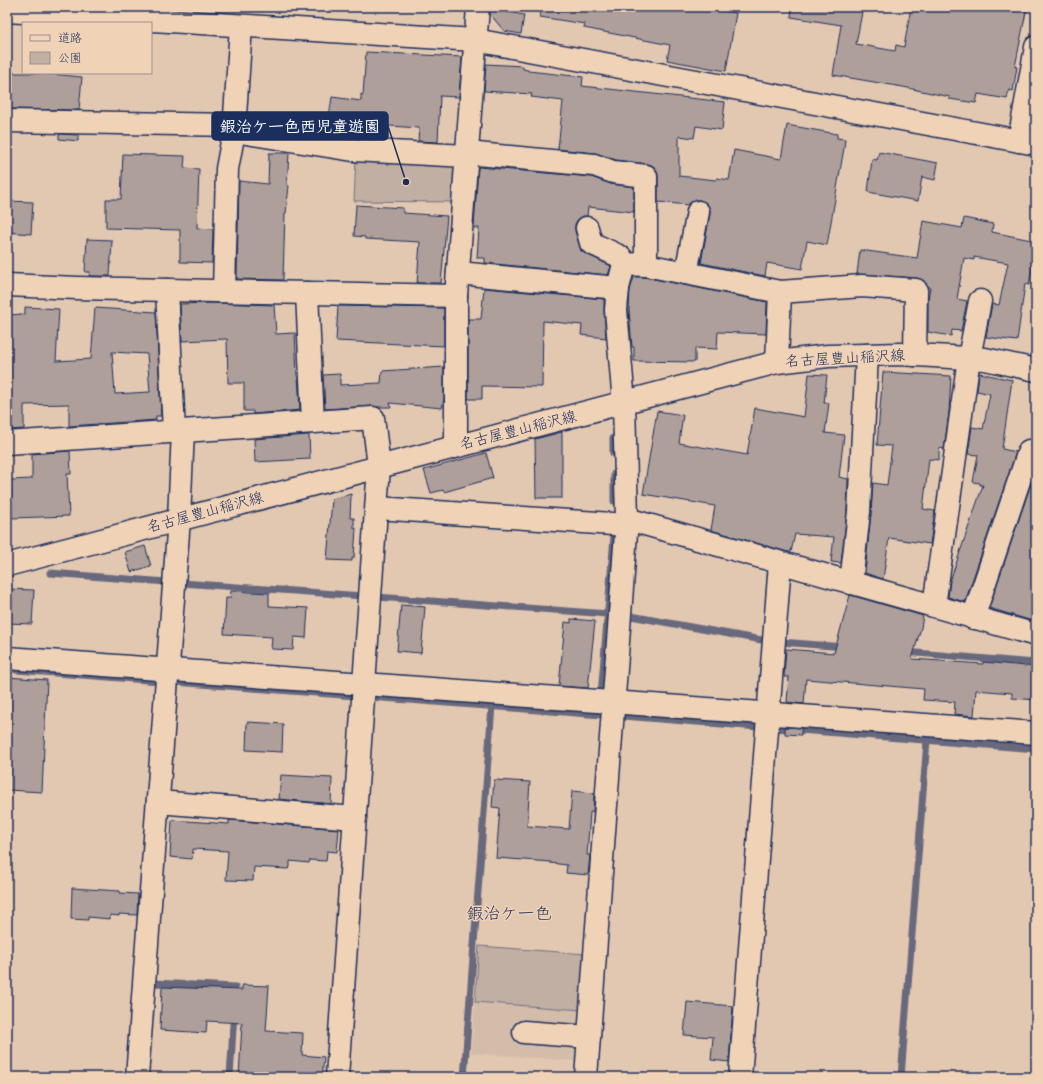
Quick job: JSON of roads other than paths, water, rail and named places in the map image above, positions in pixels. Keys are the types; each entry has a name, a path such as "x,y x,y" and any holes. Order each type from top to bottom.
{"street":[{"path":"456,446 456,296 478,7"},
{"path":"7,11 475,40 1028,143 1035,60"},
{"path":"224,291 227,170 234,128 241,26"},
{"path":"7,121 234,128 353,150 467,155 594,165 613,172 646,176 646,265"},
{"path":"686,273 698,212"},
{"path":"586,1077 627,522 624,403 616,310 618,288 624,264 621,257 591,243 587,228"},
{"path":"624,264 646,265 780,292 862,286 916,290 915,355"},
{"path":"458,273 618,288"},
{"path":"7,285 456,296"},
{"path":"137,1077 179,519 178,431 167,290"},
{"path":"777,362 780,292"},
{"path":"307,293 313,422"},
{"path":"934,606 969,358 980,301"},
{"path":"851,583 859,512 867,355"},
{"name":"名古屋豊山稲沢線","path":"7,565 777,362 828,356 915,355 985,359 1036,370"},
{"path":"7,443 373,418 379,466 377,508 337,1077"},
{"path":"973,618 1028,451"},
{"path":"377,508 627,522 780,563 1036,636"},
{"path":"740,1077 780,563"},
{"path":"7,658 1036,733"},
{"path":"158,802 355,818"},
{"path":"524,1032 589,1037"}],"waterway":[{"path":"613,438 613,453"},
{"path":"614,474 614,501"},
{"path":"601,695 614,536"},
{"path":"50,573 167,582"},
{"path":"182,583 363,596"},
{"path":"377,597 608,614"},
{"path":"631,616 767,641"},
{"path":"781,642 844,647"},
{"path":"905,652 1036,663"},
{"path":"16,670 160,681"},
{"path":"175,682 355,696"},
{"path":"370,697 601,715"},
{"path":"464,1077 492,706"},
{"path":"623,716 758,727"},
{"path":"775,728 1036,749"},
{"path":"901,1077 927,740"},
{"path":"154,983 235,987 234,999"},
{"path":"230,1077 234,1014"}],"place":[{"name":"鍜治ケ一色西児童遊園","path":"406,182"}],"district":[{"name":"鍜治ケ一色","path":"509,913"}]}
